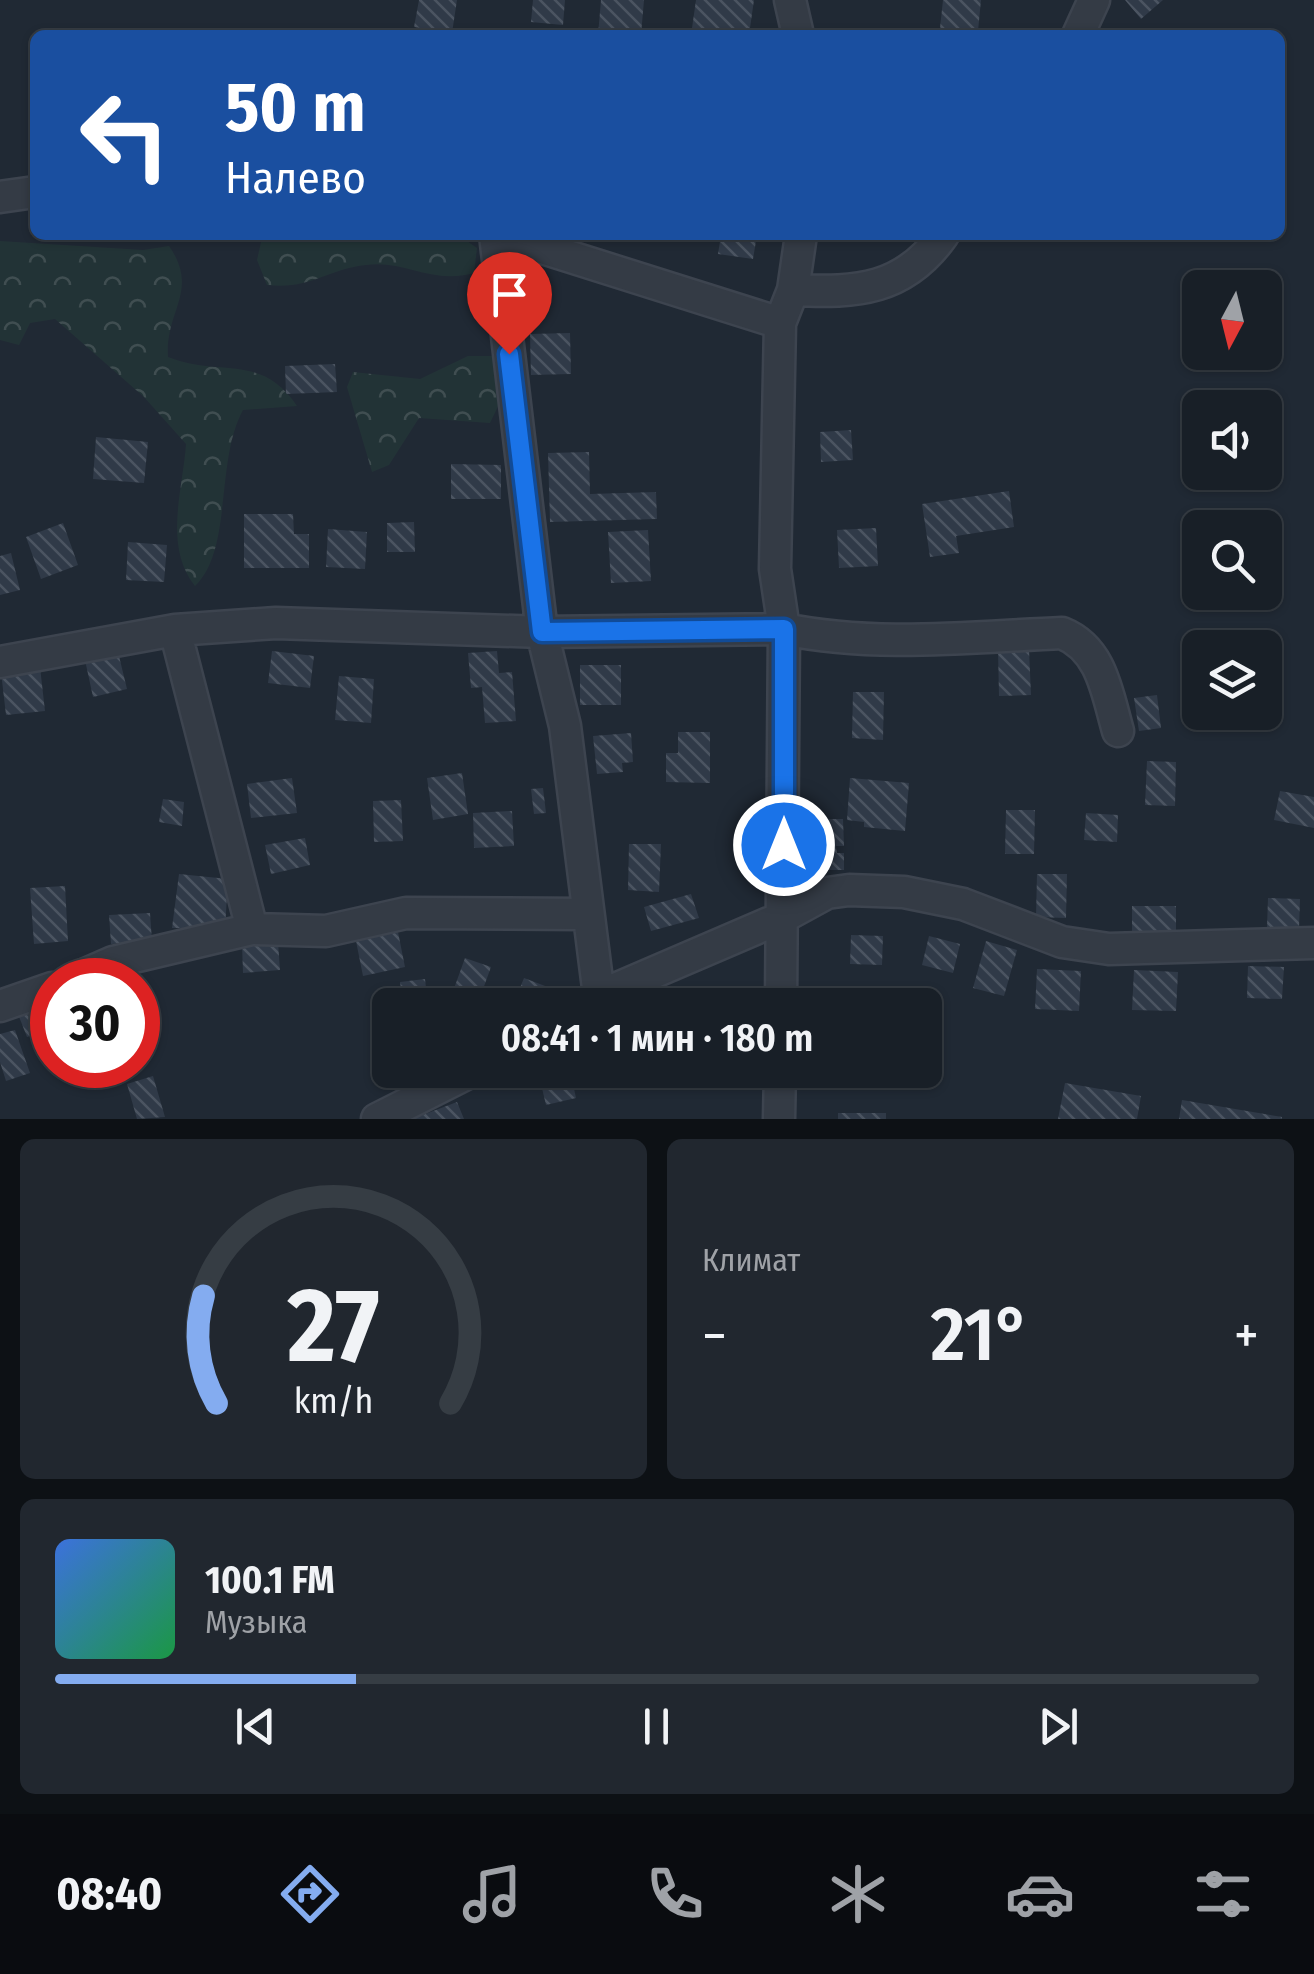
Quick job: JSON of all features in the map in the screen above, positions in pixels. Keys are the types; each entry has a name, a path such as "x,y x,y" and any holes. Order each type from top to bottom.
{"street":[{"path":"790,0 797,30"},
{"path":"1080,30 1094,0"},
{"path":"0,197 30,193"},
{"path":"499,240 542,632 565,726 593,988"},
{"path":"514,240 780,323"},
{"path":"781,988 784,629 775,568 780,323 793,290 800,240"},
{"path":"793,290 843,291 881,284 922,265 940,240"},
{"path":"0,662 175,630 276,623 542,632 784,629 829,638 884,641 1062,633 1082,641 1098,666 1118,731"},
{"path":"175,630 252,929"},
{"path":"623,988 783,917 827,892 904,892 963,904 1062,942 1109,950 1314,944"},
{"path":"129,958 252,929 326,930 406,913 586,914"},
{"path":"0,1006 30,996"},
{"path":"377,1119 438,1088"},
{"path":"779,1119 780,1088"}],"green space":[{"path":"262,240 465,240 477,248 474,273 459,276 380,264 282,286 267,285 257,260"},
{"path":"0,241 143,250 169,246 178,262 182,289 171,326 168,357 254,372 283,389 297,406 243,410 229,454 215,550 195,586 185,570 177,536 186,444 144,397 55,319 30,323 19,345 0,340"},
{"path":"468,356 522,356 490,423 419,418 389,465 372,472 347,387 353,372 420,379"}],"building":[{"path":"419,0 457,0 452,30 414,27"},
{"path":"533,0 565,0 563,25 531,22"},
{"path":"601,0 644,0 641,30 598,30"},
{"path":"696,0 754,0 750,30 692,28"},
{"path":"943,0 981,0 978,30 940,28"},
{"path":"1125,0 1163,0 1141,19"},
{"path":"720,240 756,240 753,259 718,254"},
{"path":"570,333 571,374 531,375 530,334"},
{"path":"335,364 337,392 286,394 285,366"},
{"path":"851,430 853,460 821,462 820,432"},
{"path":"96,437 148,442 144,483 93,479"},
{"path":"589,452 590,494 656,492 657,519 550,522 548,453"},
{"path":"451,464 501,465 501,499 451,499"},
{"path":"1009,491 1014,527 956,536 959,553 930,557 922,504"},
{"path":"244,514 293,514 294,534 309,534 309,568 244,568"},
{"path":"414,522 415,552 387,552 387,523"},
{"path":"63,523 78,565 41,579 26,537"},
{"path":"876,528 878,566 839,568 837,530"},
{"path":"328,529 367,532 365,569 326,567"},
{"path":"648,530 651,581 611,583 608,532"},
{"path":"128,542 167,545 164,582 126,580"},
{"path":"11,553 20,590 0,595 0,556"},
{"path":"1029,649 1031,695 999,696 998,650"},
{"path":"272,651 314,656 310,688 268,683"},
{"path":"497,651 499,673 512,672 516,721 485,723 482,687 471,688 468,653"},
{"path":"118,652 127,689 93,697 85,660"},
{"path":"580,665 621,665 621,705 580,705"},
{"path":"40,667 45,711 6,715 1,672"},
{"path":"339,676 374,679 371,723 335,720"},
{"path":"853,692 884,692 883,740 852,738"},
{"path":"1157,695 1161,728 1139,731 1134,698"},
{"path":"678,732 710,732 710,783 666,782 666,753 678,753"},
{"path":"631,733 633,762 622,763 623,772 597,774 593,736"},
{"path":"1147,761 1176,762 1175,806 1145,805"},
{"path":"462,773 468,814 433,820 427,778"},
{"path":"292,778 297,813 251,818 247,784"},
{"path":"850,778 909,783 905,831 864,827 864,822 847,820"},
{"path":"543,788 546,813 534,814 531,789"},
{"path":"1280,791 1314,797 1314,828 1274,820"},
{"path":"163,799 184,802 182,826 159,822"},
{"path":"401,800 403,841 374,842 373,801"},
{"path":"1006,810 1035,810 1034,854 1005,854"},
{"path":"512,811 514,846 474,848 473,813"},
{"path":"1086,813 1118,815 1117,842 1084,840"},
{"path":"820,819 843,819 844,846 836,846 837,853 844,853 844,870 822,870"},
{"path":"305,838 310,865 271,874 265,845"},
{"path":"629,844 661,844 659,892 628,890"},
{"path":"179,874 228,879 225,929 172,928"},
{"path":"1037,874 1067,874 1066,918 1036,917"},
{"path":"65,886 68,941 34,944 30,888"},
{"path":"691,894 699,918 651,931 644,907"},
{"path":"1268,898 1300,899 1299,929 1267,927"},
{"path":"1132,906 1176,906 1176,935 1132,935"},
{"path":"150,913 152,941 111,944 109,915"},
{"path":"398,932 405,967 363,976 356,941"},
{"path":"851,935 883,936 882,965 850,964"},
{"path":"929,936 960,944 953,973 922,965"},
{"path":"986,941 1017,950 1004,996 973,988"},
{"path":"278,942 280,970 243,973 242,944"},
{"path":"465,958 491,967 483,988 454,988"},
{"path":"1248,966 1284,967 1282,999 1247,998"},
{"path":"1037,969 1081,971 1079,1011 1035,1009"},
{"path":"1134,970 1178,972 1176,1011 1132,1010"},
{"path":"524,978 550,988 520,988"},
{"path":"425,979 426,988 401,988 400,982"},
{"path":"30,1010 30,1036 27,1037 18,1014"},
{"path":"15,1030 30,1073 6,1081 0,1062 0,1034"},
{"path":"1065,1083 1141,1096 1137,1119 1058,1119"},
{"path":"128,1088 157,1088 165,1117 137,1119"},
{"path":"542,1088 574,1088 576,1098 546,1105"},
{"path":"1182,1100 1282,1117 1282,1119 1179,1119"},
{"path":"457,1102 464,1119 412,1119"},
{"path":"838,1113 886,1113 886,1119 838,1119"}],"route":[{"path":"509,354 542,632 784,629 784,845"}]}
